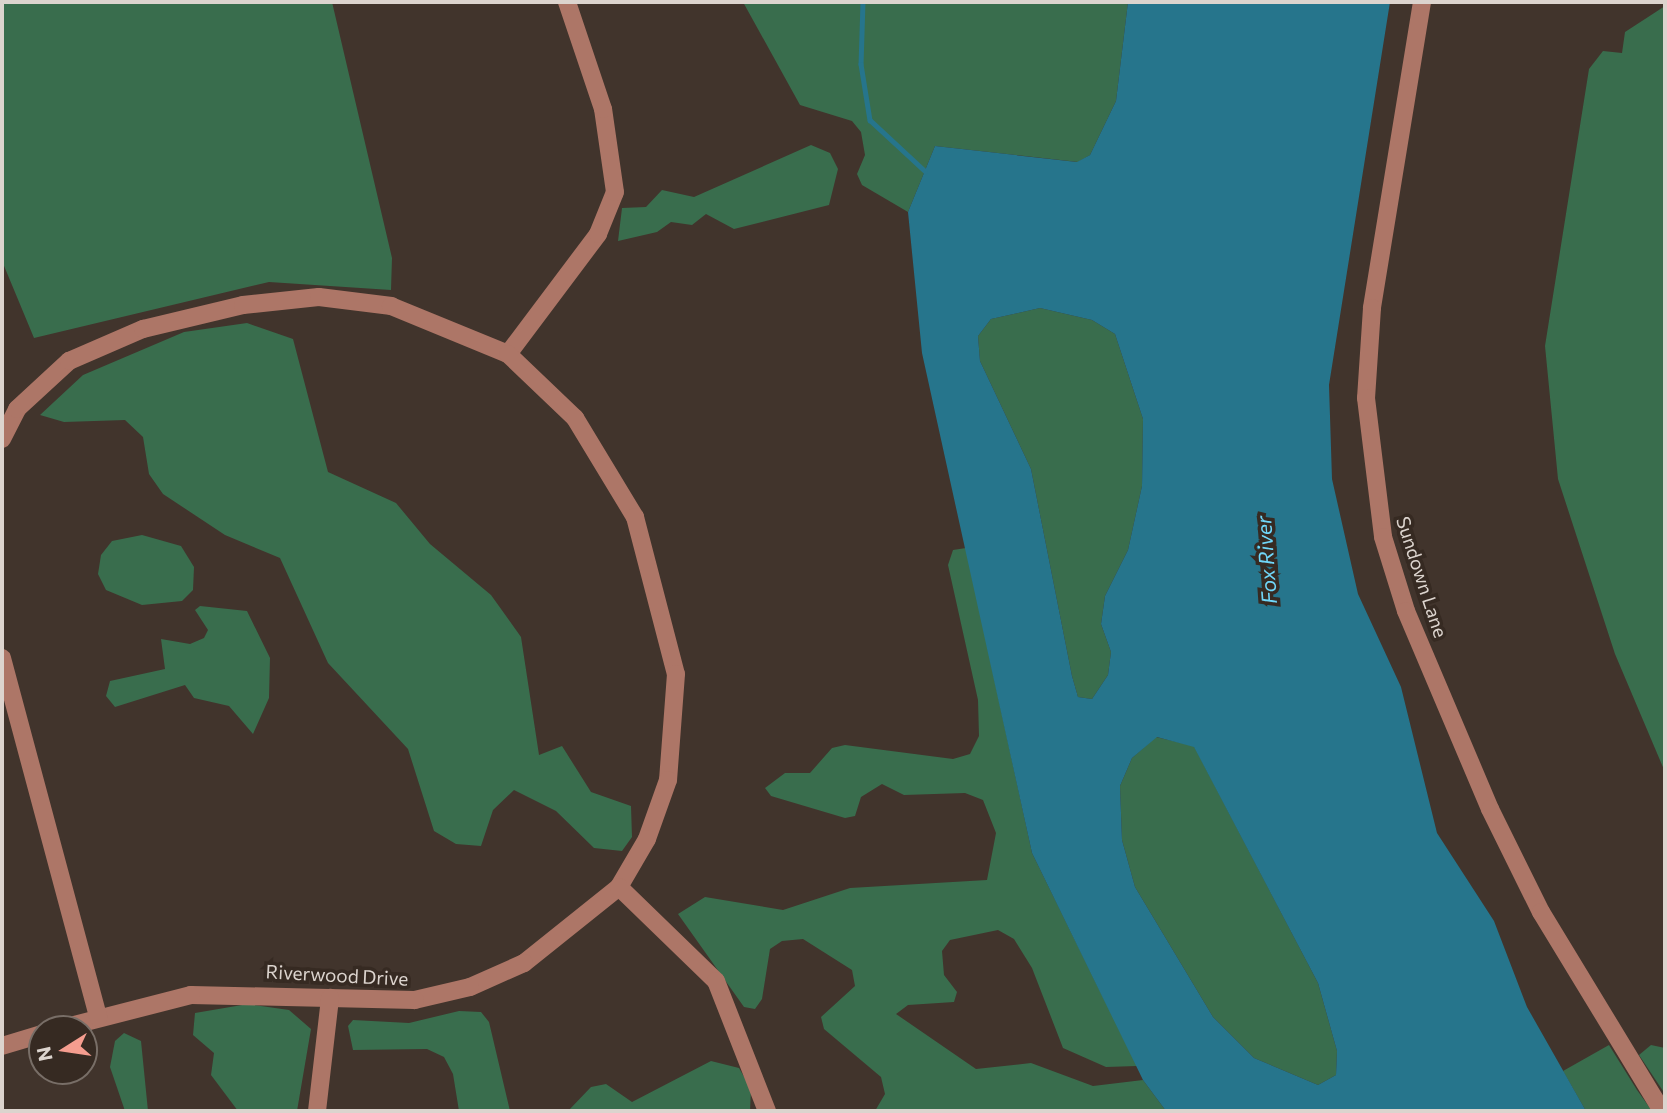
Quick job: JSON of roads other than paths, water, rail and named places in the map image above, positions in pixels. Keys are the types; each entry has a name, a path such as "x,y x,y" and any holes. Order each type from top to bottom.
{"street":[{"path":"508,354 598,234 615,192 603,110 567,2"},
{"name":"Sundown Lane","path":"1422,2 1372,308 1366,398 1383,537 1406,611 1496,821 1541,912 1662,1111"},
{"name":"Riverwood Drive","path":"2,439 17,409 69,361 143,329 243,304 319,297 391,306 508,354 575,418 617,479 635,517 669,634 678,712 668,780 647,839 619,887 524,963 470,986 415,1000 191,995 98,1017"},
{"path":"2,658 97,1015"},
{"path":"619,887 716,981 767,1111"},
{"path":"317,1111 330,998"},
{"path":"2,1046 28,1038"}],"water":[{"name":"Fox River","path":"1128,2 1390,2 1329,385 1332,479 1358,594 1401,687 1437,833 1494,921 1527,1007 1586,1111 1166,1111 1143,1080 1032,853 922,353 908,212 935,146 1077,162 1090,155 1116,101","holes":["1040,308 1092,320 1115,334 1143,419 1142,486 1128,550 1105,596 1101,624 1111,652 1108,675 1092,699 1078,697 1072,676 1031,469 980,361 978,336 991,319","1157,737 1194,747 1318,983 1337,1051 1336,1075 1318,1085 1254,1058 1213,1017 1135,887 1122,840 1120,786 1132,758"]}],"waterway":[{"path":"863,2 861,64 870,120 925,171"}]}
